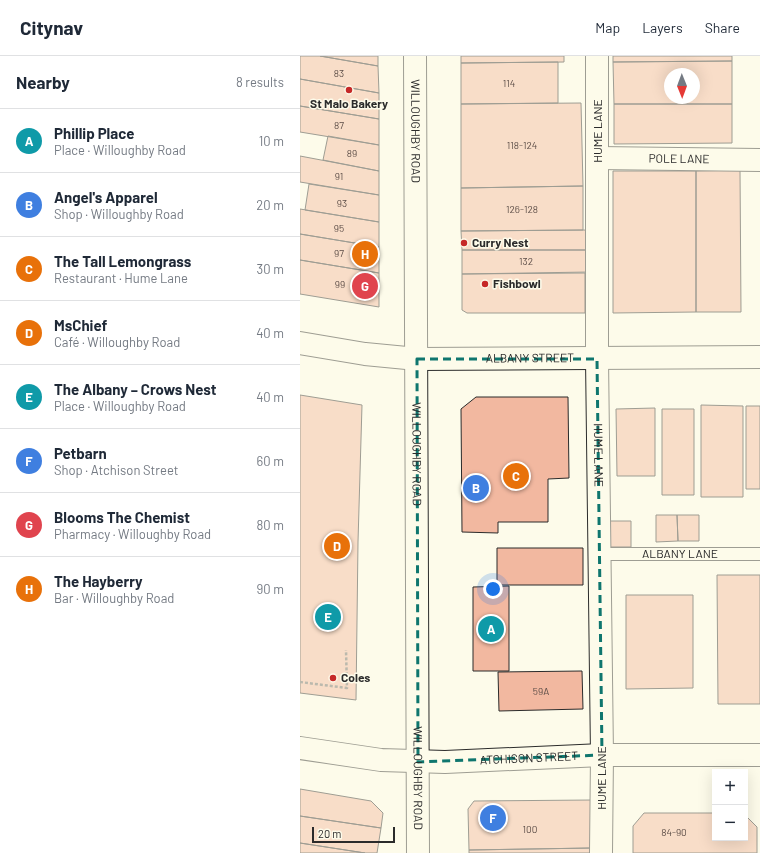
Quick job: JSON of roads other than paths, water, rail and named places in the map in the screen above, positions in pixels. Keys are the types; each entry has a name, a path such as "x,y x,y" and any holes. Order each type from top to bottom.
{"street":[{"name":"WILLOUGHBY ROAD","path":"415,56 418,853"},
{"name":"HUME LANE","path":"597,56 598,158 596,359 600,554 602,756 601,853"},
{"name":"POLE LANE","path":"598,158 760,160"},
{"name":"ALBANY STREET","path":"300,343 365,354 417,359 760,357"},
{"name":"ATCHISON STREET","path":"300,748 380,760 418,762 602,756 760,755"}],"lane":[{"name":"ALBANY LANE","path":"600,554 760,554"}],"place":[{"name":"St Malo Bakery","path":"349,90"},
{"name":"Curry Nest","path":"464,243"},
{"name":"The Hayberry","path":"365,254"},
{"name":"Fishbowl","path":"485,284"},
{"name":"Blooms The Chemist","path":"365,286"},
{"name":"The Tall Lemongrass","path":"516,476"},
{"name":"Angel's Apparel","path":"476,488"},
{"name":"MsChief","path":"337,546"},
{"name":"The Albany – Crows Nest","path":"328,617"},
{"name":"Phillip Place","path":"491,629"},
{"name":"Coles","path":"333,678"},
{"name":"Petbarn","path":"493,818"}]}
